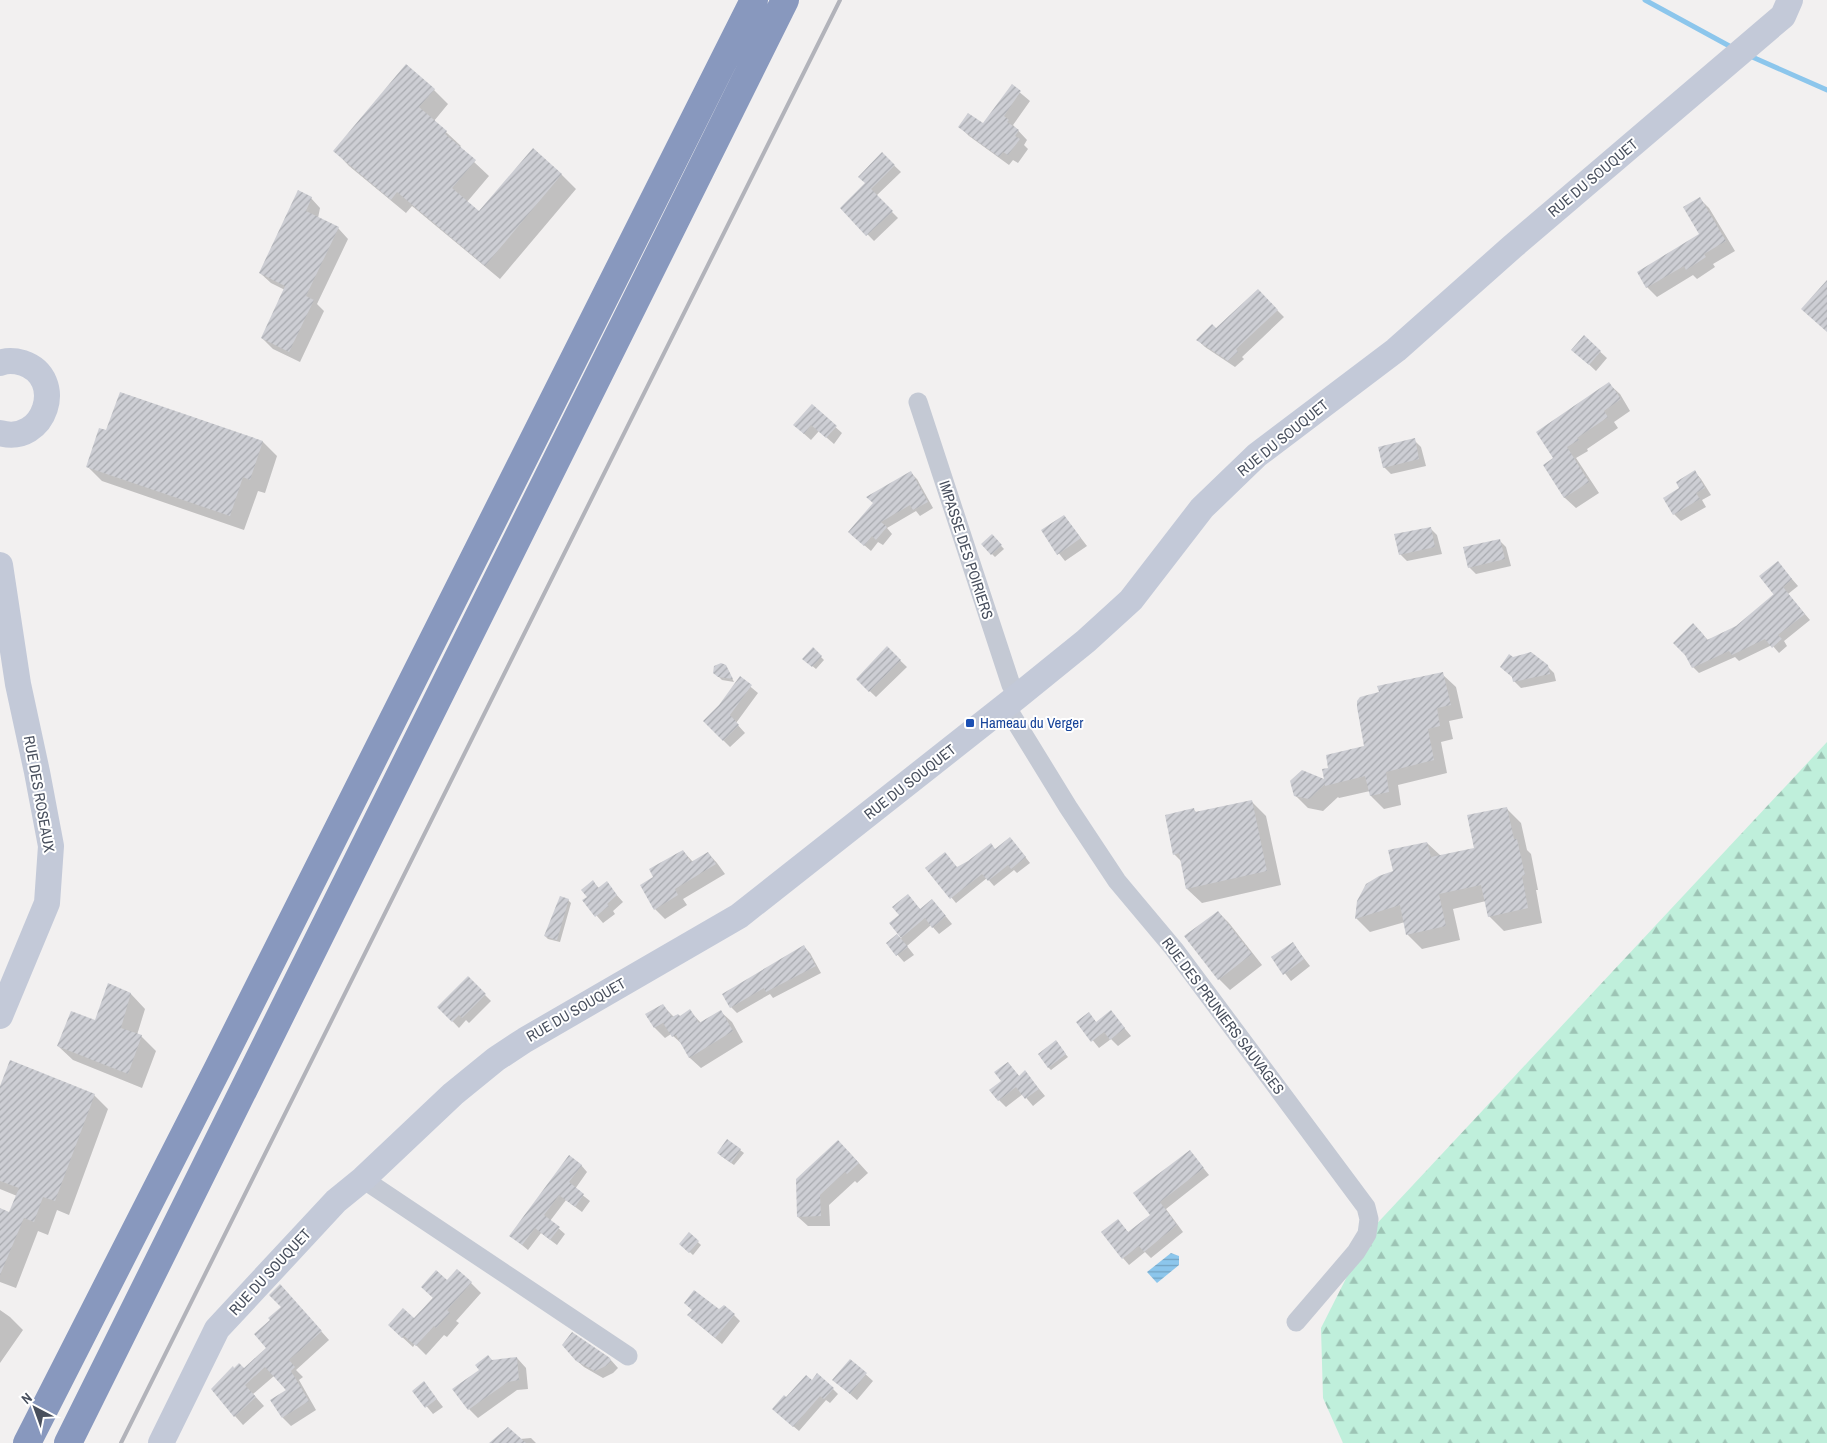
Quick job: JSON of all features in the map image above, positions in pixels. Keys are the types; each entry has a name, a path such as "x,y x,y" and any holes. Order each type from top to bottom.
{"highway":[{"path":"26,1443 218,1068 754,0"},
{"path":"68,1443 785,0"},
{"path":"37,1443 218,1068"}],"street":[{"name":"RUE DU SOUQUET","path":"161,1443 217,1330 336,1201 363,1179 453,1094 496,1058 739,916 1086,641 1130,600 1202,508 1257,455 1396,350 1512,247 1783,16 1790,0"},
{"path":"0,363 17,361 29,365 45,384 48,397 46,410 40,420 30,429 18,434 2,437"},
{"name":"IMPASSE DES POIRIERS","path":"918,402 1011,685 1012,701"},
{"name":"RUE DES ROSEAUX","path":"0,566 18,684 51,846 47,903 0,1016"},
{"name":"RUE DES PRUNIERS SAUVAGES","path":"1012,701 1068,807 1118,880 1174,949 1366,1207 1369,1219 1367,1234 1360,1246 1296,1322"},
{"path":"363,1179 628,1356"}],"green space":[{"path":"1827,742 1827,1443 1343,1443 1323,1398 1321,1328 1370,1231"}],"water":[{"path":"1171,1253 1179,1256 1179,1265 1157,1283 1147,1272"}],"building":[{"path":"406,64 435,89 419,107 447,131 445,134 476,160 452,188 479,211 533,148 562,174 485,266 397,192 391,200 333,151"},
{"path":"1012,84 1021,91 1004,116 1009,120 1007,122 1019,130 1015,136 1020,139 1008,155 1003,152 999,157 958,127 968,113 983,123"},
{"path":"882,152 895,165 871,189 893,211 866,236 840,208 865,183 858,177"},
{"path":"298,190 312,197 306,211 339,227 306,296 314,300 289,352 261,338 285,286 259,273"},
{"path":"1700,197 1726,241 1704,254 1706,257 1686,270 1684,266 1646,288 1637,272 1699,234 1683,207"},
{"path":"1827,280 1827,332 1801,309"},
{"path":"1258,289 1278,310 1236,349 1238,352 1228,361 1196,340 1212,324 1216,328"},
{"path":"1584,335 1601,351 1589,365 1571,350"},
{"path":"1609,382 1621,399 1604,411 1608,417 1567,447 1589,482 1564,498 1543,465 1553,458 1536,432"},
{"path":"120,392 263,441 250,480 243,477 230,516 86,467 99,428 106,430"},
{"path":"812,404 837,426 826,438 811,425 804,434 793,425"},
{"path":"1415,438 1419,459 1383,468 1378,447"},
{"path":"1695,470 1705,488 1696,493 1700,499 1673,515 1663,498 1679,488 1676,482"},
{"path":"911,471 928,502 913,510 910,505 881,522 887,527 876,540 872,536 864,546 848,532 873,503 866,497"},
{"path":"1064,515 1081,538 1057,555 1041,530"},
{"path":"1431,527 1435,547 1399,555 1394,534"},
{"path":"992,534 1002,545 991,555 981,544"},
{"path":"1500,539 1505,559 1468,568 1463,547"},
{"path":"1778,561 1792,579 1783,587 1805,614 1778,635 1782,639 1772,648 1765,639 1732,655 1729,651 1692,668 1685,655 1673,643 1693,623 1707,640 1736,626 1773,594 1759,576"},
{"path":"887,646 901,660 869,692 856,679"},
{"path":"813,647 822,656 812,667 802,659"},
{"path":"1531,652 1548,665 1550,674 1513,682 1512,677 1500,667 1509,654 1513,657"},
{"path":"721,663 726,665 733,679 718,677 713,673 714,666"},
{"path":"1443,672 1451,705 1437,708 1440,726 1428,729 1434,760 1386,772 1389,792 1370,796 1365,776 1325,786 1325,784 1309,799 1294,796 1290,781 1302,770 1324,779 1322,769 1328,768 1326,755 1364,746 1357,707 1357,701 1360,697 1379,692 1377,686"},
{"path":"740,676 752,685 730,715 739,725 723,741 703,721 719,705"},
{"path":"1252,800 1267,871 1186,889 1179,853 1173,855 1165,815 1194,808 1195,812"},
{"path":"1507,807 1525,875 1522,876 1528,908 1488,917 1481,885 1439,894 1446,926 1406,935 1400,905 1355,919 1357,901 1366,884 1379,876 1393,871 1388,850 1427,842 1431,857 1474,848 1467,815"},
{"path":"1010,837 1026,857 1011,869 1008,865 988,881 982,874 950,899 925,868 945,852 957,867 991,843 995,849"},
{"path":"683,850 691,862 708,852 716,864 675,889 678,895 654,910 640,885 653,877 649,869"},
{"path":"593,880 598,888 607,881 617,895 607,904 609,906 595,917 582,900 587,897 581,890"},
{"path":"908,894 920,909 932,899 946,916 932,928 925,918 901,938 889,923 899,915 892,907"},
{"path":"560,896 569,899 557,940 544,936"},
{"path":"1218,911 1252,954 1218,980 1184,936"},
{"path":"897,934 908,947 896,956 886,943"},
{"path":"1293,942 1304,959 1283,975 1271,957"},
{"path":"804,945 816,966 766,992 764,988 730,1008 722,994"},
{"path":"468,976 486,994 462,1018 459,1015 452,1022 437,1007"},
{"path":"108,983 131,993 121,1028 142,1035 128,1074 57,1046 71,1011 95,1020"},
{"path":"663,1004 672,1017 678,1014 680,1016 690,1009 699,1023 721,1010 733,1031 689,1058 676,1035 672,1037 663,1023 654,1028 645,1014"},
{"path":"1111,1010 1125,1028 1110,1040 1104,1032 1091,1042 1076,1022 1089,1012 1096,1022"},
{"path":"1056,1040 1066,1054 1048,1068 1038,1054"},
{"path":"10,1060 95,1094 55,1201 43,1197 34,1222 24,1218 0,1275 0,1208 9,1212 19,1188 0,1181 0,1086"},
{"path":"1008,1062 1019,1076 1025,1070 1039,1089 1025,1099 1016,1087 998,1101 989,1090 1001,1081 994,1072"},
{"path":"727,1139 741,1149 731,1163 717,1153"},
{"path":"838,1140 859,1163 847,1174 845,1172 820,1195 821,1216 797,1217 796,1179"},
{"path":"1190,1150 1204,1168 1160,1202 1177,1225 1144,1252 1139,1246 1122,1259 1101,1232 1118,1219 1128,1232 1150,1215 1133,1193"},
{"path":"569,1155 582,1165 569,1182 584,1194 575,1207 559,1195 544,1215 560,1227 550,1240 535,1228 522,1245 509,1236"},
{"path":"689,1232 699,1241 689,1253 679,1244"},
{"path":"457,1269 472,1282 447,1310 450,1313 436,1328 434,1326 416,1346 404,1336 402,1338 388,1325 403,1308 414,1318 433,1298 421,1287 436,1270 447,1280"},
{"path":"280,1284 322,1331 289,1360 295,1367 291,1371 309,1401 282,1418 270,1400 286,1390 265,1367 245,1385 256,1397 234,1417 211,1389 233,1366 234,1368 239,1363 244,1368 266,1348 254,1334 281,1307 269,1295"},
{"path":"694,1290 719,1309 724,1305 735,1314 715,1338 687,1315 692,1310 684,1303"},
{"path":"572,1332 610,1358 611,1361 606,1366 595,1371 576,1361 562,1345"},
{"path":"488,1355 492,1360 517,1357 519,1380 508,1382 468,1410 452,1389 479,1370 475,1365"},
{"path":"850,1359 867,1373 850,1394 832,1380"},
{"path":"817,1373 834,1388 824,1399 820,1396 793,1427 772,1409 806,1375 812,1380"},
{"path":"424,1381 437,1399 425,1408 412,1391"},
{"path":"508,1427 526,1443 489,1443"}],"waterway":[{"path":"1645,0 1733,48"},
{"path":"1750,56 1827,90"}],"railway":[{"path":"121,1443 840,0"}],"place":[{"name":"Hameau du Verger","path":"970,723"}]}
